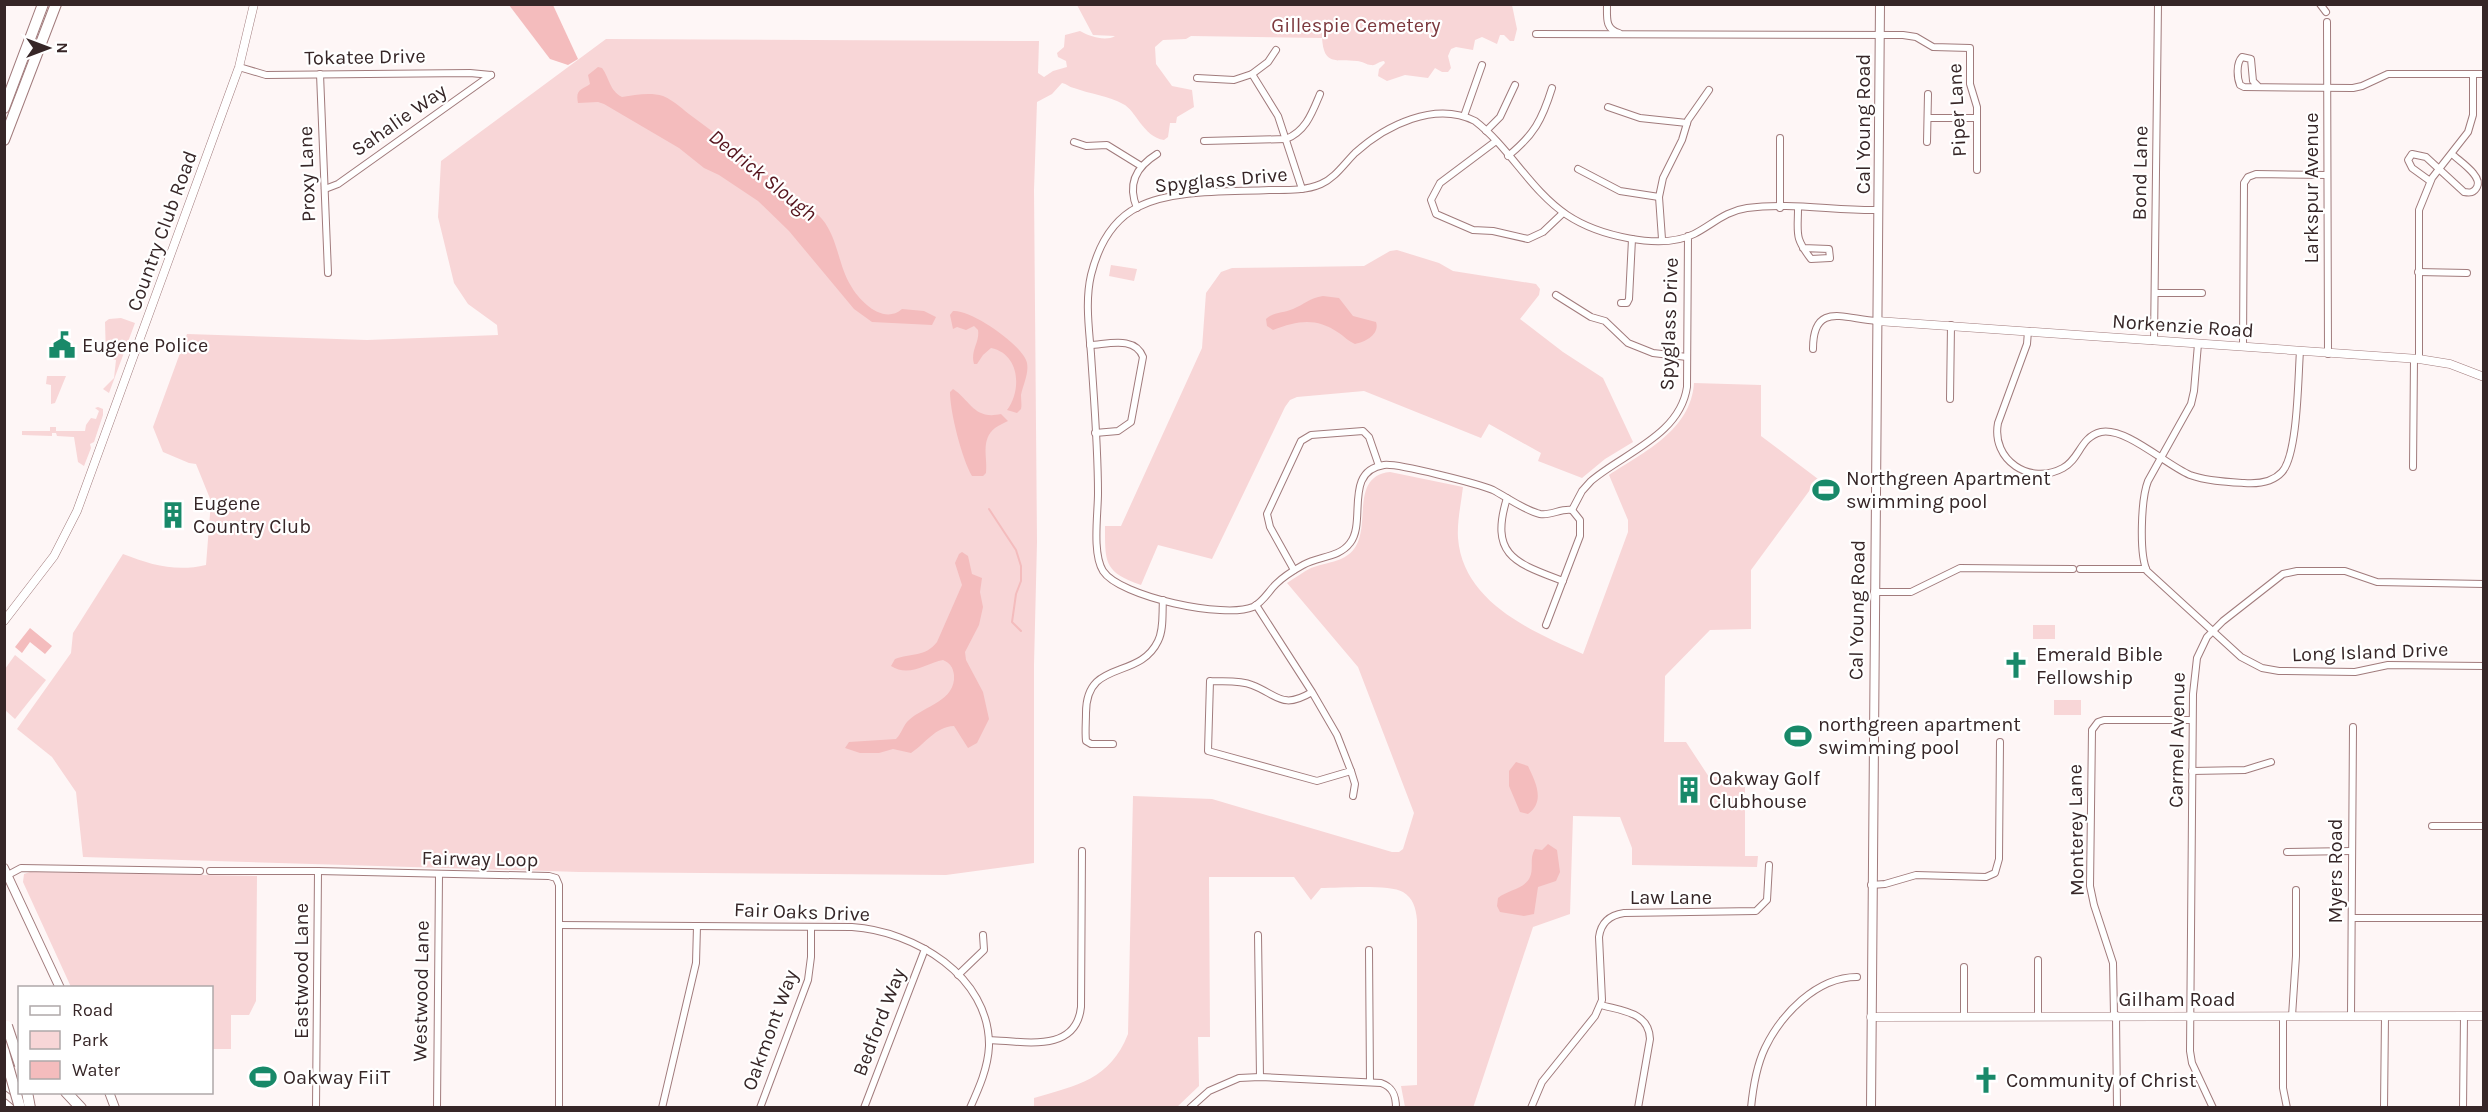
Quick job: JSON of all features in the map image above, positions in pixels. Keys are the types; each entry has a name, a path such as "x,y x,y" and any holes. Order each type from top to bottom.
{"highway":[{"path":"4,108 43,4"},
{"path":"4,140 56,4"},
{"path":"6,1022 18,1058"},
{"path":"4,1052 20,1107"},
{"path":"4,1057 18,1063"},
{"path":"68,1094 81,1107"}],"main road":[{"name":"Cal Young Road","path":"1871,1107 1871,885 1880,4"},
{"path":"6,871 60,986"},
{"path":"4,1084 31,1107"},
{"path":"4,1103 10,1107"}],"street":[{"name":"Country Club Road","path":"4,621 54,556 77,511 239,67 254,4"},
{"path":"1607,4 1609,26 1613,31 1624,34"},
{"name":"Bond Lane","path":"2154,341 2158,4"},
{"name":"Larkspur Avenue","path":"2327,22 2328,354"},
{"path":"1536,34 1880,35"},
{"name":"Piper Lane","path":"1880,35 1913,36 1936,47 1970,48 1970,84 1977,107 1977,170"},
{"path":"1197,78 1234,80 1252,74 1262,67 1276,50"},
{"path":"2259,87 2253,81 2251,60 2242,57 2238,63 2239,84 2242,87 2327,88 2358,87 2382,76 2394,74 2484,74"},
{"path":"1464,116 1482,65"},
{"name":"Tokatee Drive","path":"239,67 266,75 470,73 491,75"},
{"name":"Proxy Lane","path":"320,74 328,273"},
{"path":"1252,74 1273,107 1302,189"},
{"path":"2413,467 2420,210 2430,181 2465,138 2471,124 2473,74"},
{"name":"Sahalie Way","path":"325,189 338,184 491,75"},
{"path":"1486,131 1500,117 1515,85"},
{"path":"1508,156 1535,131 1552,88"},
{"path":"1662,239 1659,197 1663,178 1682,141 1687,123 1709,90"},
{"path":"1204,141 1286,139 1296,134 1305,124 1320,94"},
{"path":"1927,142 1928,94"},
{"path":"1608,107 1640,118 1687,123"},
{"name":"Spyglass Drive","path":"1256,605 1228,610 1194,607 1163,600 1118,584 1101,566 1097,548 1095,433 1088,293 1094,266 1109,231 1137,208 1159,199 1203,193 1302,189 1328,180 1370,142 1407,121 1436,113 1455,113 1475,121 1486,131 1542,194 1563,213 1595,230 1632,239 1688,236 1732,212 1750,208 1879,210"},
{"path":"1928,118 1977,118"},
{"path":"1780,138 1780,208"},
{"path":"1496,141 1438,185 1431,200 1436,214 1473,230 1493,231 1528,239 1543,232 1563,213"},
{"path":"1074,142 1086,146 1107,145 1141,166"},
{"path":"2430,181 2410,165 2409,156 2415,153 2422,155 2464,192 2470,193 2475,190 2478,183 2476,177 2452,154"},
{"path":"1137,208 1133,191 1141,166 1157,154"},
{"path":"1578,169 1620,191 1659,197"},
{"path":"2243,347 2244,183 2248,177 2256,174 2327,175"},
{"path":"1798,208 1798,242 1803,248"},
{"name":"Spyglass Drive","path":"1572,510 1582,491 1591,481 1662,431 1674,418 1686,393 1688,236"},
{"path":"1621,303 1627,303 1629,299 1632,239"},
{"path":"2418,272 2467,273"},
{"path":"2155,293 2202,293"},
{"path":"1556,295 1591,317 1605,321 1628,343 1653,353 1687,357"},
{"path":"1813,349 1814,329 1825,318 1835,315 1877,321"},
{"name":"Norkenzie Road","path":"1877,321 2416,359 2450,364 2484,377"},
{"path":"1950,399 1951,325"},
{"path":"2028,332 2027,344 1997,427 1997,442 2007,460 2019,469 2032,473 2056,471 2068,465 2089,437 2106,431 2122,435 2188,474 2254,484 2277,476 2285,467 2290,456 2300,351"},
{"path":"1090,345 1131,344 1138,348 1143,357 1131,423 1118,431 1095,433"},
{"path":"1874,592 1908,593 1960,568 2146,569 2143,557 2144,497 2148,481 2191,404 2198,344"},
{"path":"1294,570 1270,527 1267,514 1301,441 1311,435 1363,430 1369,437 1379,466"},
{"path":"1353,796 1355,784 1337,735 1256,605 1294,570 1312,560 1339,552 1351,542 1355,532 1360,483 1367,474 1379,466 1394,465 1478,485 1542,514 1565,509 1572,510 1580,520 1580,536 1546,625"},
{"path":"1507,498 1500,526 1509,554 1524,566 1563,581"},
{"name":"Long Island Drive","path":"2146,569 2245,660 2274,670 2355,672 2388,665 2484,666"},
{"name":"Carmel Avenue","path":"2213,1107 2191,1059 2192,720 2195,666 2200,650 2213,631 2275,579 2293,571 2348,572 2377,582 2484,584"},
{"path":"1113,744 1091,744 1086,741 1087,697 1100,678 1140,661 1153,649 1161,630 1163,600"},
{"path":"1312,692 1299,699 1284,701 1251,685 1210,681 1204,750 1317,781 1351,771"},
{"name":"Monterey Lane","path":"2115,1015 2113,963 2094,905 2090,876 2091,730 2098,722 2104,720 2192,720"},
{"name":"Myers Road","path":"2351,1016 2353,727"},
{"path":"1871,885 1885,884 1916,875 1986,877 1995,873 1999,859 2000,742"},
{"path":"2192,771 2245,771 2271,762"},
{"path":"2432,826 2484,826"},
{"path":"989,1040 1053,1041 1068,1035 1076,1025 1081,1007 1082,851"},
{"path":"2287,852 2352,851"},
{"name":"Law Lane","path":"1601,1005 1599,937 1600,928 1606,920 1624,913 1756,911 1767,900 1769,865"},
{"path":"6,871 21,868 200,871"},
{"name":"Fairway Loop","path":"210,871 318,871 553,877 560,885 559,1107"},
{"name":"Eastwood Lane","path":"316,1107 318,871"},
{"name":"Westwood Lane","path":"437,1107 439,875"},
{"path":"2287,1107 2283,1088 2288,1016 2296,956 2296,890"},
{"path":"2352,918 2484,918"},
{"name":"Fair Oaks Drive","path":"559,925 872,929 901,937 947,964 971,990 981,1007 987,1023 989,1040 985,1070 970,1107"},
{"path":"662,1107 696,963 697,926"},
{"name":"Oakmont Way","path":"760,1107 808,980 811,927"},
{"path":"958,975 984,950 983,935"},
{"path":"1258,935 1260,1077"},
{"name":"Bedford Way","path":"864,1107 925,949"},
{"path":"1369,950 1370,1082"},
{"path":"2038,960 2038,1015"},
{"path":"1964,967 1964,1017"},
{"path":"1751,1107 1764,1050 1781,1023 1798,1004 1820,988 1840,979 1857,977"},
{"path":"1531,1107 1542,1082 1595,1017 1601,1005 1639,1016 1648,1026 1650,1039 1638,1107"},
{"path":"2115,1015 2117,1107"},
{"path":"2384,1107 2385,1016"},
{"path":"2463,1107 2464,1016"},
{"name":"Gilham Road","path":"1871,1017 2484,1016"},
{"path":"1190,1107 1220,1085 1239,1078 1260,1077 1370,1082 1390,1087 1395,1096 1396,1107"}],"green space":[{"name":"Eugene Country Club","path":"1077,5 1512,5 1517,29 1514,41 1500,35 1497,44 1482,37 1475,40 1473,50 1456,47 1451,49 1448,56 1451,68 1448,72 1435,68 1428,78 1405,75 1387,81 1378,76 1384,61 1373,65 1359,61 1332,59 1325,53 1322,38 1191,36 1186,39 1163,40 1155,47 1156,64 1172,86 1192,90 1194,107 1177,117 1176,123 1170,123 1168,137 1164,140 1145,129 1123,104 1072,88 1064,83 1052,94 1037,102 1034,190 1037,542 1034,665 1034,863 946,875 579,872 83,857 76,792 52,757 17,729 71,653 73,633 123,554 164,566 184,568 206,565 211,501 196,464 163,452 153,427 187,334 367,340 498,335 497,325 468,304 454,283 438,217 441,161 606,39 1039,41 1038,73 1044,77 1053,71 1067,67 1066,61 1058,57 1057,53 1064,47 1065,35 1080,31 1102,38 1115,36 1093,35"},
{"path":"1397,250 1439,263 1453,271 1536,284 1540,289 1539,295 1520,319 1563,352 1603,378 1633,442 1605,459 1582,478 1538,461 1541,453 1489,424 1481,438 1364,391 1297,397 1290,400 1285,407 1212,559 1158,545 1141,585 1120,576 1113,570 1105,549 1105,526 1121,526 1202,348 1206,293 1221,272 1232,268 1364,266 1390,251"},
{"path":"1111,265 1137,269 1134,281 1109,276"},
{"path":"121,318 135,323 109,393 103,389 114,378 116,360 106,357 105,322 109,319"},
{"path":"47,376 66,376 55,403 51,404 51,385 46,384"},
{"path":"1694,383 1761,385 1761,436 1818,479 1751,570 1751,629 1710,630 1665,676 1664,742 1686,742 1709,777 1745,777 1745,856 1758,856 1757,867 1632,865 1632,848 1620,817 1573,816 1570,914 1533,927 1473,1108 1405,1107 1401,1086 1417,1085 1417,920 1416,911 1406,894 1387,888 1321,888 1311,900 1294,877 1209,877 1210,1037 1198,1037 1199,1086 1177,1107 1034,1108 1034,1098 1078,1084 1102,1071 1112,1062 1128,1034 1133,796 1212,799 1392,852 1399,852 1403,849 1414,813 1358,667 1287,583 1311,568 1336,561 1352,551 1360,536 1366,491 1370,482 1378,475 1390,472 1463,487 1458,538 1463,560 1472,580 1486,597 1522,624 1583,654 1628,532 1628,520 1609,475 1664,438 1675,427 1691,400"},
{"path":"95,408 103,409 103,415 94,442 90,444 91,448 84,466 78,462 74,437 57,436 56,433 52,433 52,436 22,435 22,431 50,431 50,427 56,427 56,431 85,431 91,418 96,419 99,411"},
{"path":"2033,625 2055,625 2055,639 2033,639"},
{"path":"15,655 46,680 15,719 5,710 5,669"},
{"path":"2054,700 2081,700 2081,715 2054,715"},
{"path":"30,872 257,876 256,1001 249,1015 231,1015 231,1049 213,1049 213,986 71,986 23,882 24,874"}],"water":[{"path":"509,5 553,5 578,59 568,65 550,59"},
{"path":"598,67 602,68 612,88 622,97 653,94 671,100 819,216 827,226 847,278 866,305 880,313 888,314 902,309 924,311 936,317 932,325 872,322 854,309 789,231 758,201 719,175 704,168 679,148 604,104 578,103 578,92 590,84 588,75"},
{"path":"1323,296 1339,298 1353,316 1376,322 1374,334 1355,344 1330,328 1314,323 1290,324 1273,330 1267,326 1266,319 1272,315"},
{"path":"953,311 984,322 1017,347 1024,356 1027,371 1021,395 1021,409 1017,413 1007,410 1015,393 1016,383 1016,374 1008,357 991,348 977,364 974,364 973,355 978,330 974,326 966,330 957,327 953,329 950,315"},
{"path":"953,389 979,412 992,415 1001,414 1008,421 990,433 986,444 986,473 983,476 972,476 964,459 952,411 950,392"},
{"path":"962,552 968,556 972,574 982,578 980,592 983,607 979,625 965,652 966,660 983,692 989,719 977,743 968,748 954,726 936,732 911,753 893,749 879,753 860,753 845,748 849,742 896,739 909,720 938,702 950,691 954,672 948,662 943,660 918,669 904,671 891,666 895,659 928,650 937,642 962,585 955,563"},
{"path":"30,628 52,646 45,654 30,642 22,653 15,647"},
{"path":"1516,762 1528,766 1537,791 1537,803 1528,814 1520,812 1509,786 1509,771"},
{"path":"1548,844 1557,850 1560,872 1556,881 1538,887 1534,914 1524,916 1500,912 1497,906 1498,898 1528,881 1535,849 1542,850"}],"waterway":[{"name":"Dedrick Slough","path":"989,509 1016,550 1021,566 1021,581 1016,594 1012,622 1021,631"}],"place":[{"name":"Eugene Police","path":"62,345"},
{"name":"Northgreen Apartment swimming pool","path":"1826,490"},
{"name":"Eugene Country Club","path":"173,515"},
{"name":"Emerald Bible Fellowship","path":"2016,665"},
{"name":"northgreen apartment swimming pool","path":"1798,736"},
{"name":"Oakway Golf Clubhouse","path":"1689,790"},
{"name":"Oakway FiiT","path":"263,1077"},
{"name":"Community of Christ","path":"1986,1080"}],"park label":[{"name":"Gillespie Cemetery","path":"1356,25"}]}
